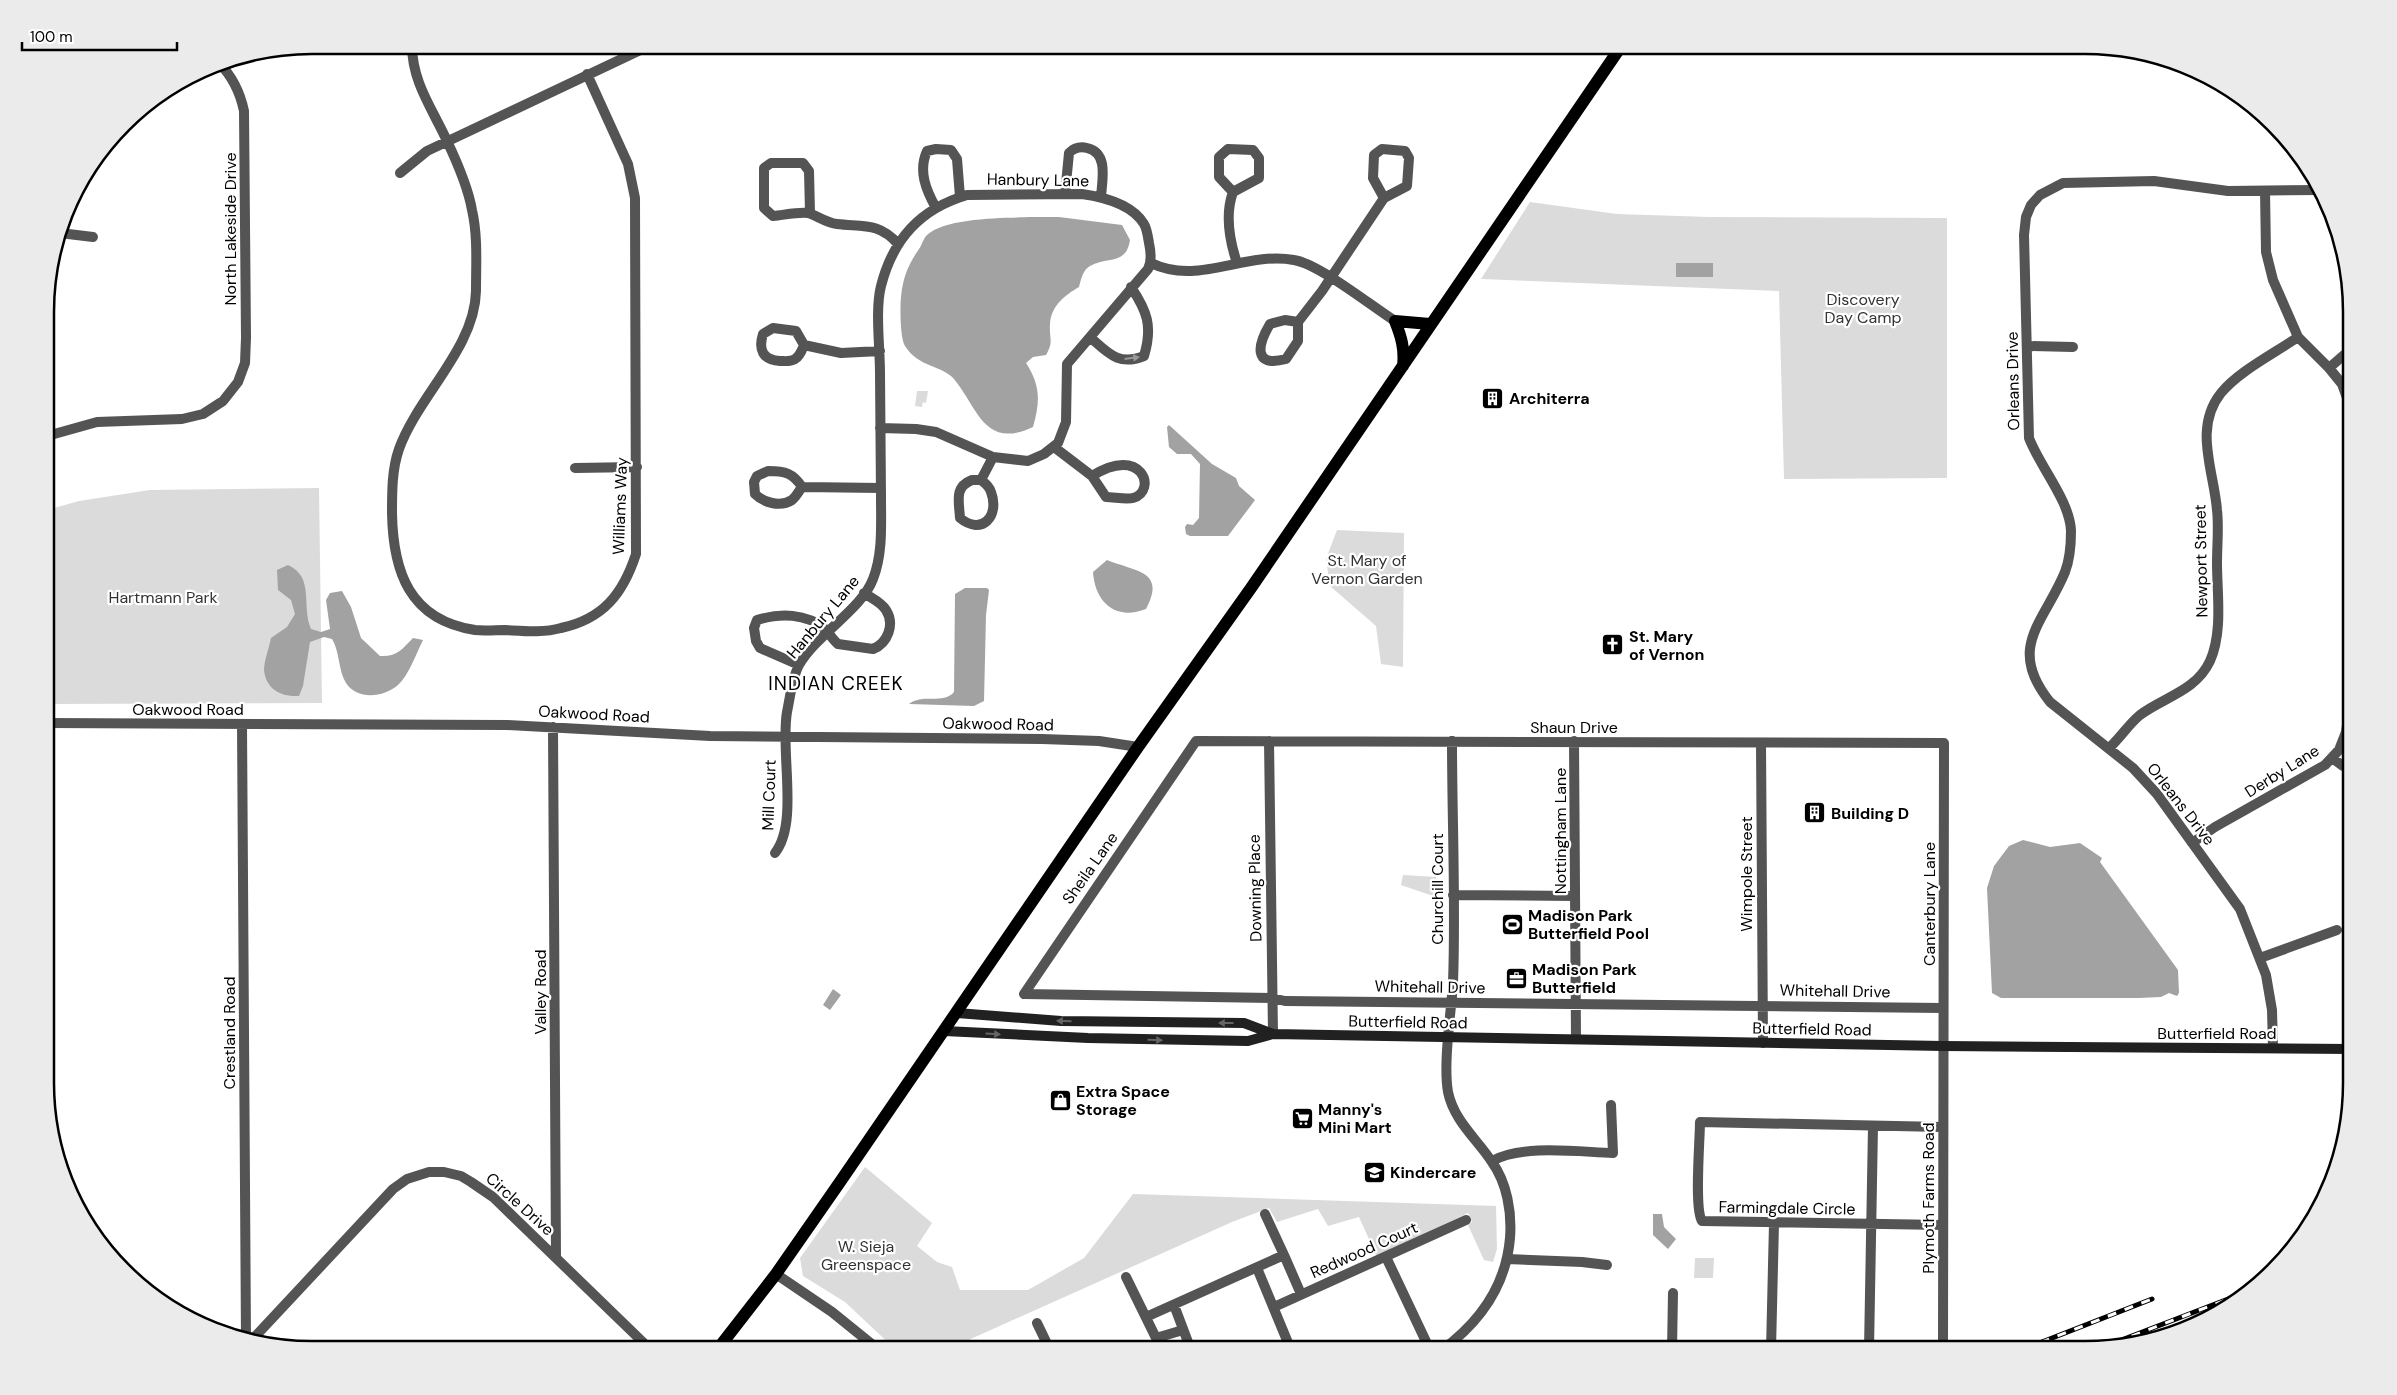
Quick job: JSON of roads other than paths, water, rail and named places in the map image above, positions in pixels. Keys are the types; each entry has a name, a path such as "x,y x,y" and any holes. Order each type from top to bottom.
{"main road":[{"path":"724,1341 776,1274 957,1013 1138,747 1251,588 1616,54"},
{"path":"1403,366 1404,355 1401,336 1394,320 1430,324"},
{"name":"Butterfield Road","path":"957,1013 1061,1021 1244,1023 1273,1034"},
{"name":"Butterfield Road","path":"944,1030 1088,1038 1248,1041 1273,1034 1944,1046 2343,1049"}],"street":[{"name":"Williams Way","path":"413,54 416,75 421,91 448,141 472,209 476,233 476,295 473,312 462,339 415,415 399,449 393,473 392,538 395,559 411,592 428,610 449,622 475,630 545,631 580,623 601,611 615,598 630,573 637,543 635,198 633,181 622,147 587,74"},
{"path":"400,173 427,151 631,54"},
{"name":"North Lakeside Drive","path":"54,434 98,422 192,418 214,408 238,382 245,363 244,111 240,93 224,69"},
{"path":"1065,194 1069,153 1079,147 1086,147 1094,150 1101,156 1103,166 1101,197"},
{"path":"936,208 924,185 924,158 927,151 936,149 951,150 957,158 960,197"},
{"path":"1298,322 1285,320 1270,324 1260,341 1262,357 1269,361 1286,359 1298,341 1298,322 1384,198 1407,186 1409,158 1405,151 1382,149 1374,155 1373,178 1384,198"},
{"path":"1232,192 1219,177 1220,157 1228,150 1253,150 1259,158 1259,178 1232,192 1229,201 1232,247 1237,263"},
{"path":"810,213 809,171 803,163 771,163 764,168 764,208 773,216 810,213 826,222 862,224 877,228 891,236 898,244"},
{"name":"Orleans Drive","path":"2273,1048 2272,1010 2266,974 2240,909 2157,794 2134,768 2050,702 2041,691 2030,668 2029,653 2034,628 2064,573 2071,546 2071,528 2067,511 2035,453 2029,438 2028,346 2024,285 2026,217 2031,205 2050,188 2063,183 2080,181 2154,181 2210,189 2313,190"},
{"path":"2265,191 2265,233 2268,265 2298,338 2329,368 2343,387"},
{"name":"Hanbury Lane","path":"785,736 787,716 799,666 827,630 864,593 873,580 882,538 880,287 898,244 909,228 923,215 967,195 1082,194 1116,202 1132,212 1144,224 1150,245 1151,263"},
{"path":"66,234 93,238"},
{"path":"880,428 916,429 936,432 993,457 1028,461 1044,454 1058,443 1066,422 1067,364 1091,338 1151,263 1160,267 1197,271 1275,258 1292,259 1307,263 1394,320"},
{"path":"1091,338 1110,355 1120,359 1134,360 1144,356 1148,344 1146,308 1131,287"},
{"name":"Newport Street","path":"2109,748 2141,715 2192,685 2210,661 2214,649 2217,624 2217,510 2206,444 2207,425 2212,409 2221,393 2234,381 2298,338"},
{"path":"804,345 841,354 880,351"},
{"path":"2028,346 2073,347"},
{"path":"2329,368 2343,356"},
{"path":"1054,447 1092,476 1106,497 1134,498 1142,492 1145,482 1142,471 1133,466 1112,466 1092,476"},
{"path":"981,480 993,457"},
{"path":"575,468 637,467"},
{"path":"802,487 793,500 786,503 767,503 754,494 754,482 762,472 785,471 792,475 802,487 881,488"},
{"path":"981,480 992,494 992,514 986,523 976,526 968,524 960,518 959,491 964,483 981,480"},
{"path":"799,666 760,648 756,641 754,628 757,620 776,614 804,617 827,630 838,644 873,649 885,641 889,634 887,611 878,602 864,593"},
{"name":"Oakwood Road","path":"54,723 553,727 710,736 1042,739 1099,741 1138,747"},
{"name":"Crestland Road","path":"242,724 246,1332"},
{"name":"Valley Road","path":"553,727 556,1258"},
{"name":"Mill Court","path":"775,853 784,838 786,822 785,736"},
{"name":"Derby Lane","path":"2192,842 2215,827 2325,766 2339,750 2343,740"},
{"name":"Shaun Drive","path":"1189,752 1196,741 1944,743 1944,763"},
{"name":"Downing Place","path":"1269,741 1273,1034"},
{"name":"Churchill Court","path":"1452,741 1452,1002 1447,1082 1451,1102 1466,1130 1492,1160 1506,1191 1511,1223 1507,1259 1500,1282 1489,1304 1474,1322 1452,1341"},
{"name":"Nottingham Lane","path":"1574,742 1576,1040"},
{"name":"Wimpole Street","path":"1761,742 1763,1043"},
{"name":"Sheila Lane","path":"1036,993 1024,994 1189,752"},
{"path":"2332,758 2342,766"},
{"name":"Canterbury Lane","path":"1944,763 1944,1046"},
{"path":"1453,896 1575,896"},
{"path":"2260,958 2337,930"},
{"name":"Whitehall Drive","path":"1036,993 1272,998 1284,1001 1944,1008"},
{"name":"Plymoth Farms Road","path":"1943,1341 1942,1127 1944,1046"},
{"path":"1492,1160 1527,1152 1612,1153 1611,1105"},
{"name":"Farmingdale Circle","path":"1942,1127 1700,1122 1699,1203 1702,1221 1943,1225"},
{"path":"1869,1341 1873,1126"},
{"name":"Circle Drive","path":"257,1335 393,1189 419,1174 444,1172 461,1176 493,1197 642,1341"},
{"path":"1265,1214 1301,1294"},
{"name":"Redwood Court","path":"1274,1307 1466,1220"},
{"path":"1771,1341 1774,1223"},
{"path":"1146,1317 1257,1268 1284,1254"},
{"path":"1386,1257 1426,1341"},
{"path":"1507,1259 1582,1262 1606,1265"},
{"path":"1257,1268 1287,1341"},
{"path":"776,1274 832,1312 868,1341"},
{"path":"1126,1277 1156,1338 1183,1330"},
{"path":"1672,1341 1673,1293"},
{"path":"1174,1305 1188,1341"},
{"path":"1037,1323 1046,1341"}],"railway":[{"path":"2044,1341 2152,1299"},
{"path":"2128,1337 2226,1300"}],"place":[{"name":"Architerra","path":"1493,398"},
{"name":"St. Mary of Vernon","path":"1613,645"},
{"name":"Building D","path":"1815,813"},
{"name":"Madison Park Butterfield Pool","path":"1512,924"},
{"name":"Madison Park Butterfield","path":"1516,978"},
{"name":"Extra Space Storage","path":"1060,1100"},
{"name":"Manny's Mini Mart","path":"1302,1118"},
{"name":"Kindercare","path":"1374,1172"}],"district":[{"name":"INDIAN CREEK","path":"836,683"}],"park label":[{"name":"Discovery Day Camp","path":"1863,308"},
{"name":"St. Mary of Vernon Garden","path":"1367,569"},
{"name":"Hartmann Park","path":"163,597"},
{"name":"W. Sieja Greenspace","path":"866,1255"}]}
